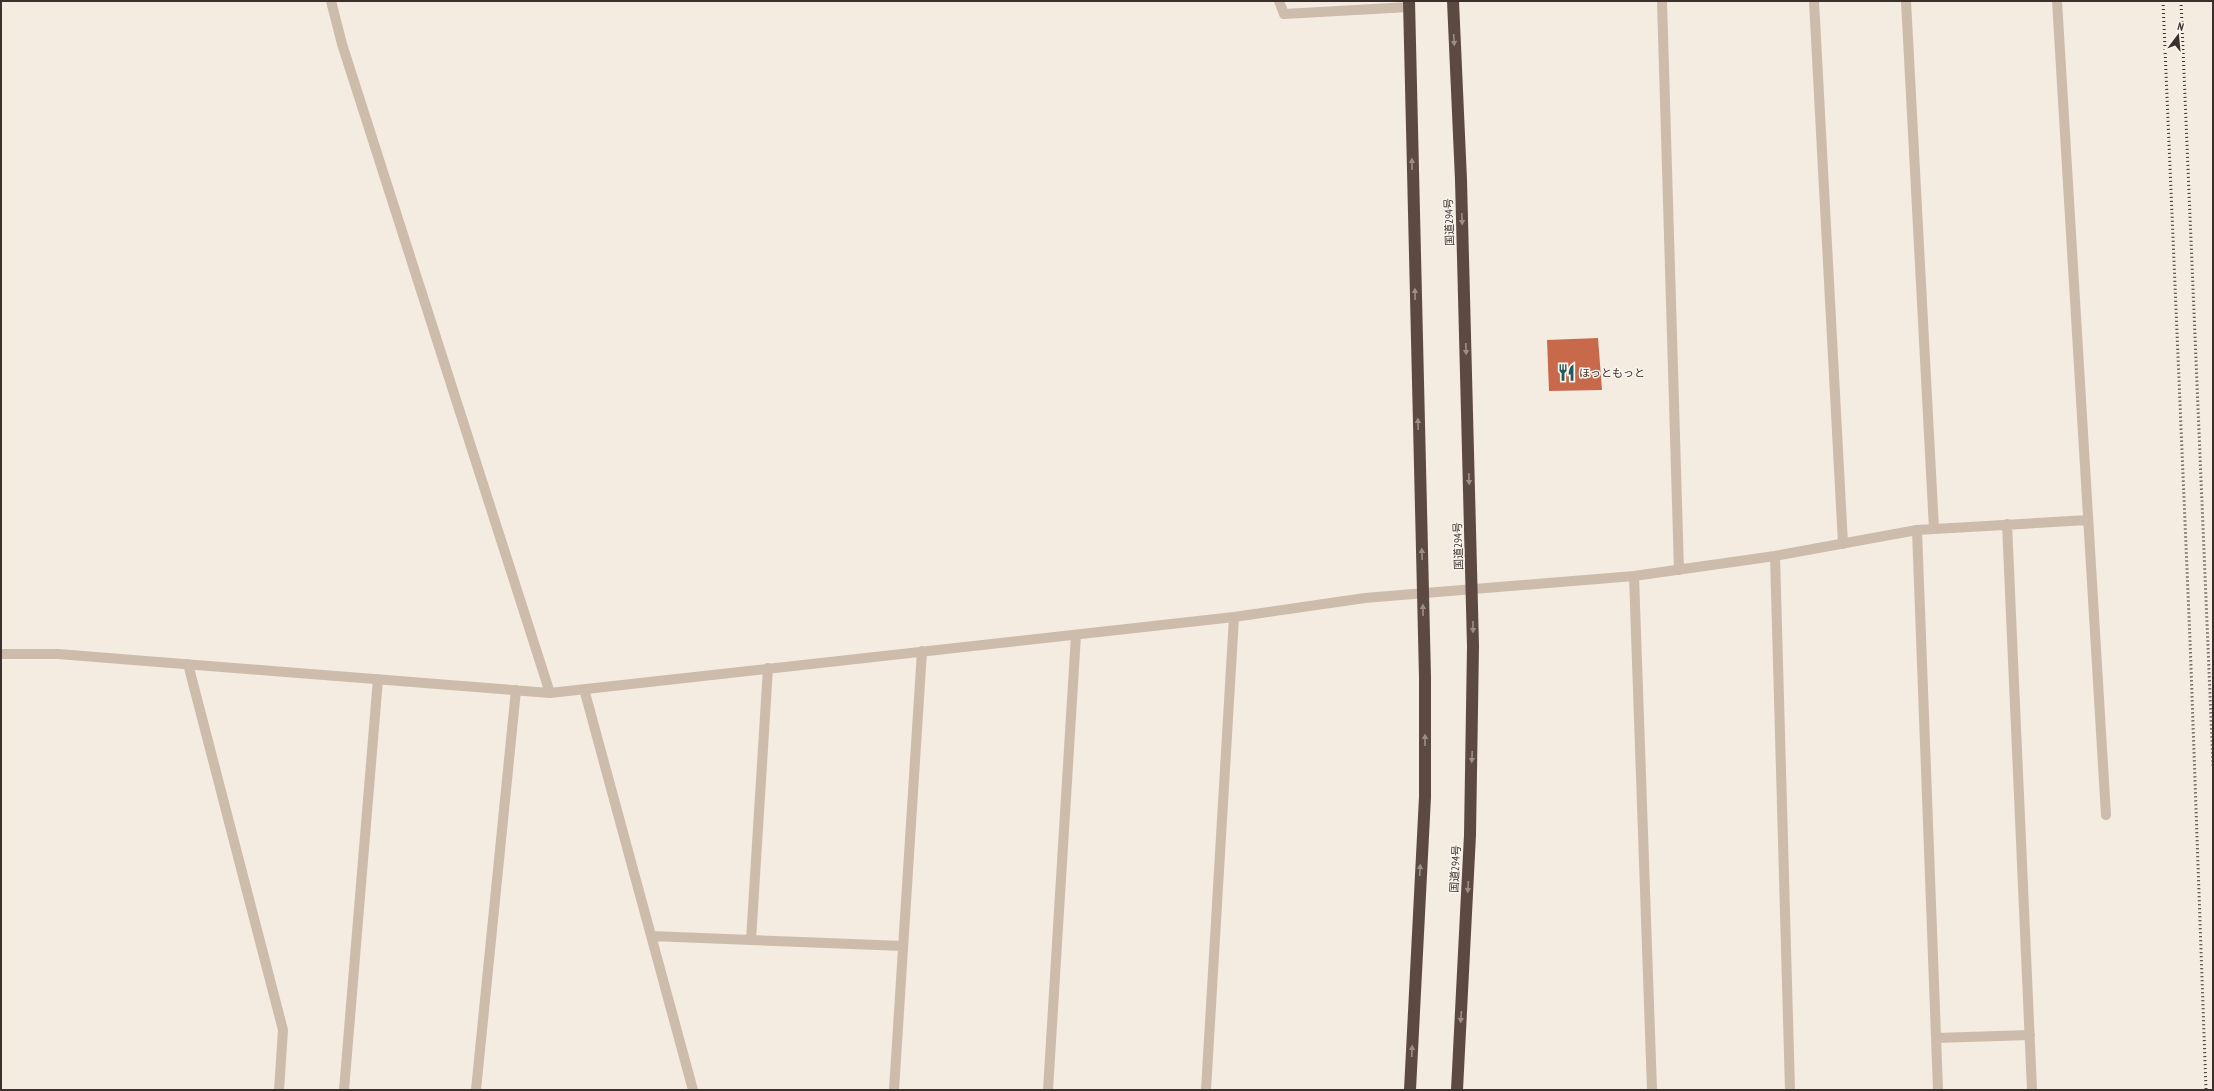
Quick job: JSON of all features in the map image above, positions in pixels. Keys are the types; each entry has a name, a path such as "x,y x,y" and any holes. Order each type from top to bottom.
{"highway":[{"name":"国道294号","path":"1453,1 1461,180 1472,588 1473,740 1470,835 1457,1090"},
{"path":"1409,4 1423,593 1425,797 1410,1090"}],"street":[{"path":"331,1 342,44 550,693"},
{"path":"1279,1 1284,14 1409,4"},
{"path":"1662,1 1678,570"},
{"path":"1814,1 1843,544"},
{"path":"1906,1 1934,529"},
{"path":"2057,1 2106,815"},
{"path":"1,654 58,654 550,693 1234,617 1365,598 1472,588 1634,576 1775,556 1917,530 2088,520"},
{"path":"2008,524 2032,1090"},
{"path":"1917,530 1938,1090"},
{"path":"1775,556 1790,1090"},
{"path":"1634,576 1652,1090"},
{"path":"1206,1090 1234,617"},
{"path":"1048,1090 1076,634"},
{"path":"894,1090 922,652"},
{"path":"188,664 283,1030 279,1090"},
{"path":"751,940 768,668"},
{"path":"344,1090 378,679"},
{"path":"584,689 693,1090"},
{"path":"476,1090 516,690"},
{"path":"651,936 903,946"},
{"path":"1936,1038 2030,1035"}],"building":[{"path":"1598,338 1602,390 1549,391 1547,340"}],"railway":[{"path":"2163,1 2190,640 2206,1090"},
{"path":"2181,1 2213,766"}],"place":[{"name":"ほっともっと","path":"1566,373"}]}
